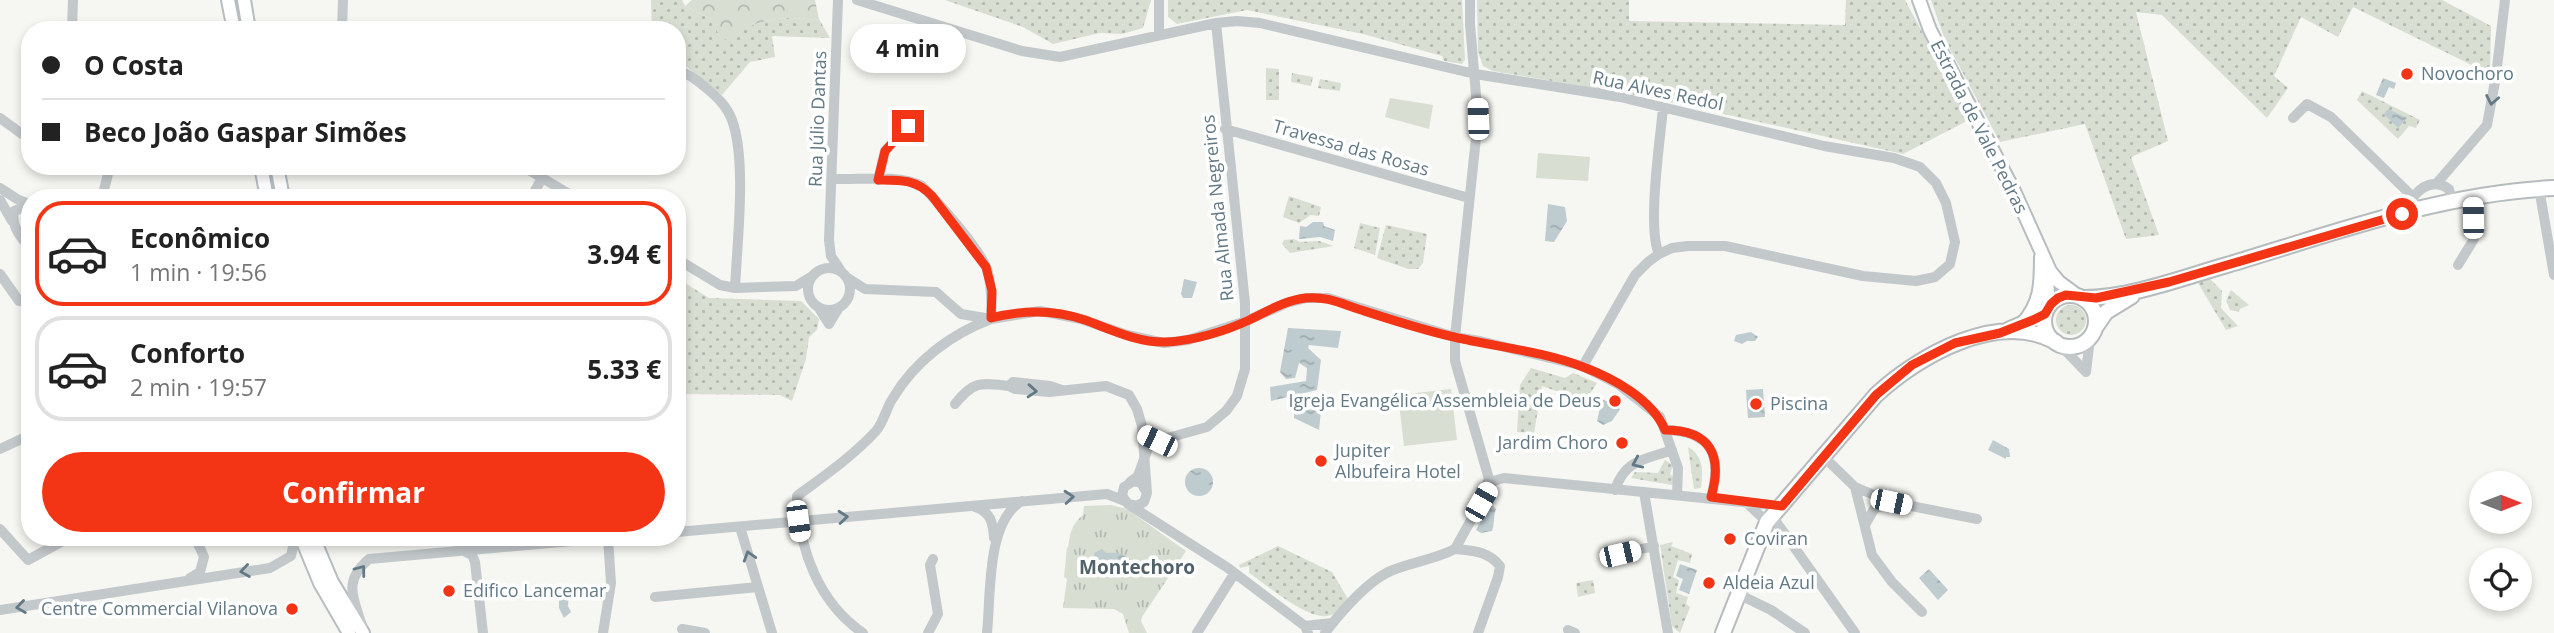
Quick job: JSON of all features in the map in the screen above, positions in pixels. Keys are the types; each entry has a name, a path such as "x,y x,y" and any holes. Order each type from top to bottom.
{"main road":[{"path":"228,0 232,21"},
{"path":"244,0 248,21"},
{"name":"Estrada de Vale Pedras","path":"1919,0 1930,30 2014,191 2050,271 2059,282 2080,297"},
{"path":"2000,333 2042,335 2059,344 2080,345 2106,312 2122,300 2169,282 2415,203 2452,201 2546,188"},
{"path":"2022,324 2040,297 2041,253"},
{"name":"Estrada de Vale Pedras","path":"2041,253 2046,272 2047,310"},
{"path":"1723,633 1773,514 1876,395 1912,365 1955,343 2000,333 2022,324 2066,295 2109,296 2169,282"},
{"path":"2080,297 2094,311 2092,333"},
{"path":"2047,310 2046,328 2059,344"},
{"path":"305,546 320,583 349,633"},
{"path":"317,546 332,582 364,633"}],"street":[{"path":"72,21 73,0"},
{"path":"342,21 343,0"},
{"name":"Rua Júlio Dantas","path":"838,0 829,240 831,256 844,274"},
{"name":"Rua Alves Redol","path":"857,0 1022,51 1060,57 1159,34 1237,20 1260,23 1475,74 1619,97 1824,146 1894,158 1920,167 1936,183 1946,203 1955,242 1950,264 1935,277 1916,281 1863,276 1725,246 1688,246 1672,248 1659,254"},
{"path":"1159,0 1159,34"},
{"path":"1470,0 1478,119 1455,337 1455,361 1489,479 1481,502"},
{"path":"2437,183 2487,125 2497,76 2505,0"},
{"name":"Rua Almada Negreiros","path":"1157,441 1207,427 1237,396 1245,369 1246,321 1216,23"},
{"path":"686,74 719,98 732,119 738,149 735,288"},
{"path":"2293,118 2306,104 2331,117 2415,203 2427,185 2437,183 2449,189 2452,201"},
{"path":"1583,366 1636,275 1659,254 1654,243 1663,108"},
{"path":"0,118 21,133"},
{"path":"878,180 885,151 908,126"},
{"name":"Travessa das Rosas","path":"1225,129 1469,198"},
{"path":"538,175 561,189"},
{"path":"536,189 542,178"},
{"path":"832,179 913,182 922,186 986,267 992,291 991,318"},
{"path":"0,188 21,201"},
{"path":"2546,188 2554,275"},
{"path":"2458,265 2473,239 2472,197"},
{"path":"0,200 21,239"},
{"path":"12,221 14,211 21,208"},
{"name":"Rua Júlio Dantas","path":"815,304 808,286 824,261 829,240"},
{"path":"686,264 720,285 735,288 796,286 829,268 844,274 865,289 936,292 961,314 991,318"},
{"path":"0,274 8,289 21,301"},
{"path":"780,288 795,290 815,304 829,324 850,290 844,274"},
{"path":"841,306 865,289"},
{"path":"863,633 845,620 832,605 814,573 800,535 797,496 832,471 878,429 893,398 923,359 966,328 991,318 1040,311 1081,319 1127,335 1164,343 1188,341 1246,321 1287,303 1306,298 1328,298 1455,337 1583,366 1631,393 1660,417 1678,468 1676,495"},
{"path":"2059,344 2086,372 2092,333"},
{"path":"955,404 967,389 984,383 1009,386 1013,382 1062,390 1106,386 1119,390 1129,396 1137,409 1147,495 1141,505 1127,503"},
{"path":"1665,430 1693,434 1704,441 1717,468 1711,497"},
{"path":"1127,503 1123,489 1138,476 1148,448 1157,441 1142,434"},
{"path":"0,449 21,439"},
{"path":"1615,489 1620,474 1629,465 1672,450"},
{"path":"1482,455 1489,469 1504,478"},
{"path":"1823,456 1855,487 1891,502 1977,519"},
{"path":"1455,549 1493,481 1504,478 1746,502 1773,514 1855,633"},
{"path":"1130,482 1142,483 1153,515 1159,522"},
{"path":"1855,487 1872,555 1892,582 1922,612"},
{"path":"1644,492 1668,633"},
{"path":"686,531 1107,494 1159,522 1307,629 1332,623"},
{"path":"995,546 1006,515 1022,501"},
{"path":"1746,502 1773,514"},
{"path":"1865,525 1874,509 1891,502"},
{"path":"971,506 984,510 992,519 995,546 987,633"},
{"path":"740,527 772,633"},
{"path":"0,529 28,560 54,546"},
{"path":"186,581 200,572 204,557 199,546"},
{"path":"0,610 270,568 291,556 293,546"},
{"path":"364,633 352,597 353,581 362,565 369,559 519,546"},
{"path":"603,633 611,583 609,546"},
{"path":"1620,554 1654,546"},
{"path":"1325,633 1361,593 1391,571 1438,558 1455,549 1479,551 1493,558 1500,566 1499,577 1478,633"},
{"path":"463,551 472,555 475,562 483,633"},
{"path":"928,633 938,614 930,565 933,559"},
{"path":"1197,633 1234,574"},
{"path":"655,597 758,587"},
{"path":"1738,594 1771,610 1805,633"},
{"path":"682,629 705,633"}],"green space":[{"path":"651,0 682,0 685,6 709,18 723,40 755,24 791,18 819,19 830,38 772,36 775,57 750,62 722,95 686,67 686,21 652,21"},
{"path":"692,0 815,0 819,19 782,18 764,22 723,41 709,18 685,6"},
{"path":"945,0 1151,0 1143,28 1122,34 1100,33 1053,44 1023,27"},
{"path":"1168,0 1462,0 1465,60 1462,64 1444,61 1442,56 1363,34 1247,10 1177,24 1168,17"},
{"path":"1477,0 1629,0 1629,21 1845,25 1846,0 1905,0 1969,120 1903,154 1652,98 1493,71 1483,66 1478,52"},
{"path":"1931,0 2442,0 2491,26 2490,74 2353,7 2338,37 2301,17 2274,76 2288,88 2267,118 2162,15 2136,12 2168,141 2131,157 2159,235 2126,239 2085,124 2000,142 1945,40"},
{"path":"1266,68 1279,69 1279,100 1266,100"},
{"path":"1292,73 1313,77 1311,86 1291,82"},
{"path":"1320,79 1341,83 1340,91 1318,88"},
{"path":"2362,91 2420,120 2416,128 2409,126 2398,139 2357,100"},
{"path":"1390,98 1433,105 1429,129 1385,117"},
{"path":"1538,153 1590,157 1588,181 1536,178"},
{"path":"1289,196 1321,207 1319,216 1311,215 1299,223 1283,217"},
{"path":"1360,223 1380,228 1375,255 1354,248"},
{"path":"1386,225 1427,234 1423,263 1418,269 1408,269 1377,258"},
{"path":"1294,239 1300,242 1319,241 1334,246 1290,253 1282,244 1284,240"},
{"path":"2210,279 2222,291 2221,308 2238,326 2226,330 2198,283"},
{"path":"686,284 709,298 801,301 819,319 817,330 809,337 806,359 792,401 780,395 686,394"},
{"path":"2231,290 2249,305 2239,312 2230,310 2226,301"},
{"path":"2071,305 2077,306 2085,314 2085,326 2077,334 2071,335 2065,334 2057,326 2056,320 2057,314 2065,306"},
{"path":"1531,368 1565,378 1573,373 1597,383 1585,401 1542,386 1534,433 1517,432 1520,385"},
{"path":"1451,389 1457,440 1404,446 1398,395"},
{"path":"1688,447 1700,460 1701,488 1694,489"},
{"path":"1665,460 1673,465 1670,474 1675,479 1672,485 1631,478 1635,472 1658,473"},
{"path":"1111,505 1127,509 1186,551 1142,617 1141,621 1147,633 1129,633 1123,614 1114,609 1063,608 1067,547 1072,529 1083,515 1084,506"},
{"path":"1673,542 1671,546 1692,554 1690,563 1678,560 1673,577 1679,580 1676,593 1688,597 1686,604 1690,607 1680,633 1672,626 1660,545"},
{"path":"1278,546 1332,572 1348,599 1339,610 1327,616 1308,612 1249,573 1249,566 1240,568 1239,565"},
{"path":"1593,580 1595,593 1578,597 1576,583"}],"water":[{"path":"2383,78 2396,83 2394,89 2389,87 2384,98 2376,95"},
{"path":"2388,109 2407,118 2398,128 2384,114"},
{"path":"1548,204 1565,207 1567,221 1554,242 1545,241"},
{"path":"1313,222 1323,222 1324,226 1335,230 1333,241 1320,237 1299,239 1300,226 1306,227"},
{"path":"1184,279 1197,282 1192,298 1183,298 1181,294"},
{"path":"1288,328 1341,331 1338,348 1309,345 1308,348 1321,360 1317,390 1271,401 1270,387 1306,381 1307,368 1299,363 1295,378 1286,379 1280,372"},
{"path":"1751,332 1758,337 1755,341 1742,344 1734,341 1736,335"},
{"name":"Piscina","path":"1763,389 1765,417 1748,418 1746,390"},
{"path":"1602,399 1620,409 1612,421 1603,425 1597,421"},
{"path":"1294,407 1321,411 1319,430 1294,418"},
{"path":"1993,440 2009,449 2010,457 2006,459 1988,450"},
{"path":"1199,468 1209,472 1213,482 1209,492 1199,496 1189,492 1185,482 1189,472"},
{"path":"1489,506 1496,509 1493,528 1492,531 1481,533 1476,530"},
{"path":"1102,549 1106,553 1123,555 1132,561 1121,573 1106,577 1105,565 1095,561 1094,553"},
{"path":"1680,564 1697,570 1689,594 1679,590 1683,579 1676,576"},
{"path":"1929,569 1948,590 1938,600 1919,578"},
{"path":"559,594 569,594 568,606 571,612 564,618 559,608"}],"place":[{"name":"Novochoro","path":"2407,74"},
{"name":"Igreja Evangélica Assembleia de Deus","path":"1615,401"},
{"name":"Piscina","path":"1756,404"},
{"name":"Jardim Choro","path":"1622,443"},
{"name":"Jupiter Albufeira Hotel","path":"1321,461"},
{"name":"Coviran","path":"1730,539"},
{"name":"Aldeia Azul","path":"1709,583"},
{"name":"Edifico Lancemar","path":"449,591"},
{"name":"Centre Commercial Vilanova","path":"292,609"}],"district":[{"name":"Montechoro","path":"1137,567"}],"route":[{"path":"908,126 885,151 878,180 913,182 922,186 932,196 986,267 992,291 991,318 1040,311 1081,319 1127,335 1164,343 1188,341 1246,321 1287,303 1306,298 1328,298 1455,337 1583,366 1631,393 1660,417 1665,430 1693,434 1704,441 1713,454 1717,468 1711,497 1782,506 1876,395 1912,365 1955,343 2000,333 2033,320 2045,314 2051,304 2066,295 2096,298 2169,282 2402,214"}]}
